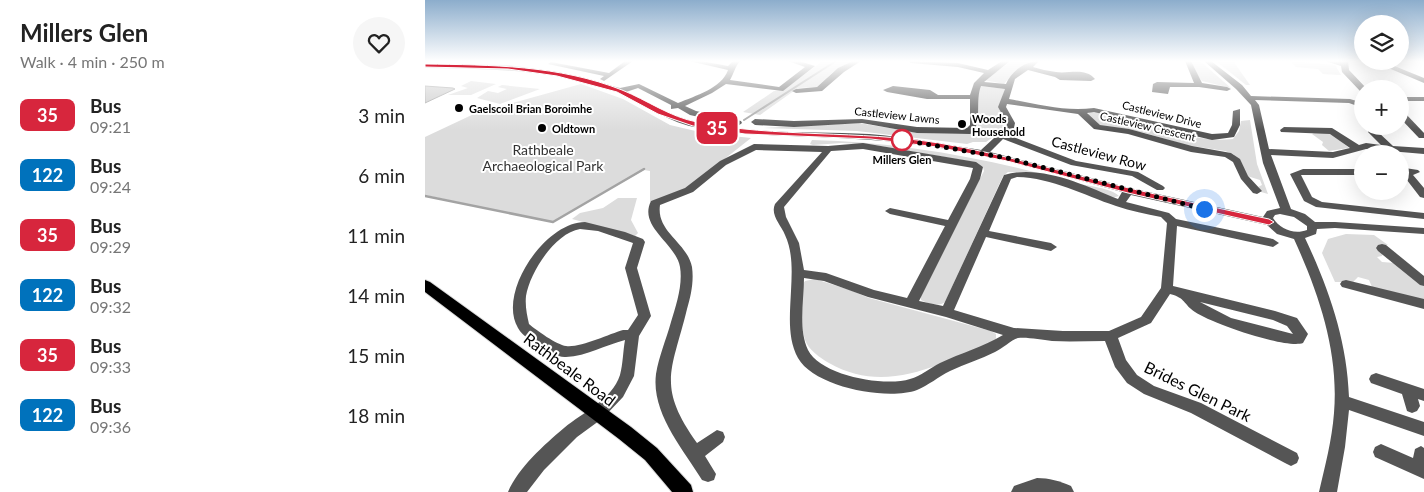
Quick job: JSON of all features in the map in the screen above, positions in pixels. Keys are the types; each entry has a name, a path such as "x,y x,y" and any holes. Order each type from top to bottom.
{"main road":[{"name":"Rathbeale Road","path":"425,285 651,454 684,492"}],"street":[{"path":"598,84 619,91 661,112 693,124 721,129 903,140 984,153 1128,191 1269,222 1284,232 1298,236 1309,234 1313,229 1312,226"},
{"path":"661,112 701,96 719,84"},
{"path":"744,84 780,89 787,84"},
{"path":"796,91 819,89 824,84"},
{"path":"935,96 930,92 893,88 887,90 927,97 972,97 978,84"},
{"path":"985,84 1009,87"},
{"path":"984,153 1010,128 1011,123 1002,107 1010,84"},
{"path":"1167,85 1199,84 1227,89"},
{"path":"1234,84 1250,98 1259,114 1267,152 1286,211"},
{"path":"619,91 639,86 677,106 693,112 734,121"},
{"name":"Castleview Lawns","path":"755,122 794,124 861,121 931,131 970,131 974,126 972,97"},
{"path":"1250,98 1354,104"},
{"path":"1409,99 1424,99"},
{"name":"Castleview Drive","path":"1004,100 1081,112 1094,110 1196,134 1223,138 1231,135 1236,125 1237,114 1249,118"},
{"name":"Castleview Crescent","path":"1081,112 1097,127 1129,132 1191,149 1228,155 1237,161 1256,186"},
{"path":"1409,121 1423,136 1412,140 1421,151"},
{"path":"1284,130 1332,131 1345,142 1354,146"},
{"path":"800,149 807,134"},
{"path":"1375,135 1387,145"},
{"name":"Castleview Row","path":"1002,136 1075,163 1135,174 1142,181 1160,188"},
{"path":"708,474 669,412 663,380 682,305 687,266 682,254 657,226 653,210 655,203 689,190 711,172 744,151 763,147 800,149 828,149 842,146 880,148 978,167 975,179 911,303"},
{"path":"828,149 825,156 779,206 778,212 796,249 799,273 798,317 800,345 805,358 831,376 865,386 912,386 944,368 1003,343 1014,333"},
{"path":"1267,152 1291,155 1333,155 1354,149"},
{"path":"1291,155 1303,172"},
{"path":"1354,172 1303,172 1295,174 1308,199 1313,202 1424,216"},
{"path":"947,312 1007,177 1012,174 1018,173 1058,182 1120,204 1165,215 1172,222 1266,240"},
{"path":"1409,175 1420,186 1424,195"},
{"path":"1120,204 1128,191"},
{"path":"890,211 951,224"},
{"path":"1269,222 1268,218 1271,213 1286,211 1299,215 1312,226 1335,225 1424,231"},
{"path":"799,273 826,277 872,294 947,312 1014,333 1110,336 1146,320 1167,289 1172,222"},
{"path":"517,492 538,464 571,432 598,414 624,384 632,335 645,316 631,268 639,242 623,235 591,226 567,229 540,255 528,276 519,302 523,326 533,335 564,352 586,348 623,335 632,335"},
{"path":"983,233 1051,246"},
{"path":"1298,236 1321,289 1334,328 1342,401 1328,492"},
{"path":"1381,254 1394,258 1424,282"},
{"path":"1346,284 1364,285 1424,304"},
{"path":"1167,289 1275,316 1292,322 1301,334 1297,339 1290,339 1227,322 1198,308 1185,294"},
{"name":"Brides Glen Park","path":"1110,336 1120,363 1132,379 1149,390 1196,408 1291,458"},
{"path":"1375,379 1424,395"},
{"path":"1409,390 1412,406"},
{"path":"1342,401 1424,429"},
{"path":"695,454 717,437"},
{"path":"1381,452 1423,465"},
{"path":"1020,492 1027,488 1047,485 1065,492"}],"green space":[{"path":"465,84 496,84 471,95 448,95 468,88 461,86"},
{"name":"Rathbeale Archaeological Park","path":"581,84 623,99 670,125 704,133 751,138 688,188 650,202 650,171 644,170 553,222 425,195 425,137 476,113"},
{"path":"791,84 820,84 817,87 798,88 760,115 743,112 774,91 783,90"},
{"path":"1214,84 1226,84 1231,88"},
{"path":"502,85 540,89 500,104 477,98 488,91 498,93 507,89 498,87"},
{"path":"980,86 1005,89 999,107 1004,119 1005,129 986,142 967,144 857,131 763,128 859,123 919,133 969,134 978,130 976,104"},
{"path":"1089,112 1129,119 1189,136 1218,140 1233,139 1239,131 1241,121 1250,120 1257,164 1268,194 1261,192 1258,187 1262,185 1260,180 1247,176 1242,164 1233,154 1186,145 1145,133 1106,127 1096,124 1088,115"},
{"path":"1312,131 1332,134 1349,148 1329,151 1322,145 1323,142 1312,134 1314,133"},
{"path":"812,140 879,144 978,159 1111,191 1119,196 1112,198 1034,173 1008,172 1003,176 945,302 943,304 927,303 921,300 921,294 984,171 983,167 974,162 874,145 842,143 813,145 810,144"},
{"path":"618,198 637,198 631,220 638,233 635,236 572,219 580,213 603,208"},
{"path":"1346,234 1374,235 1388,245 1377,247 1383,253 1382,256 1377,257 1382,262 1395,263 1424,284 1424,301 1372,287 1369,280 1358,277 1353,282 1335,282 1322,253 1328,239"},
{"path":"815,279 869,298 991,331 996,334 996,341 914,373 872,377 851,372 822,359 805,340 802,320 802,286 805,281"}],"building":[{"path":"425,86 453,88 455,89 425,103"}],"waterway":[{"path":"744,120 800,84"},
{"path":"425,196 553,222 644,169"}],"bus line":[{"name":"35","path":"599,84 635,98 679,120 712,128 745,132 871,137 937,145 1007,158 1128,191 1269,222"}],"place":[{"name":"Gaelscoil Brian Boroimhe","path":"459,108"},
{"name":"Woods Household","path":"962,124"},
{"name":"Oldtown","path":"542,128"},
{"name":"Millers Glen","path":"902,140"}],"route":[{"path":"902,140 1007,158 1128,191 1204,209"}]}
